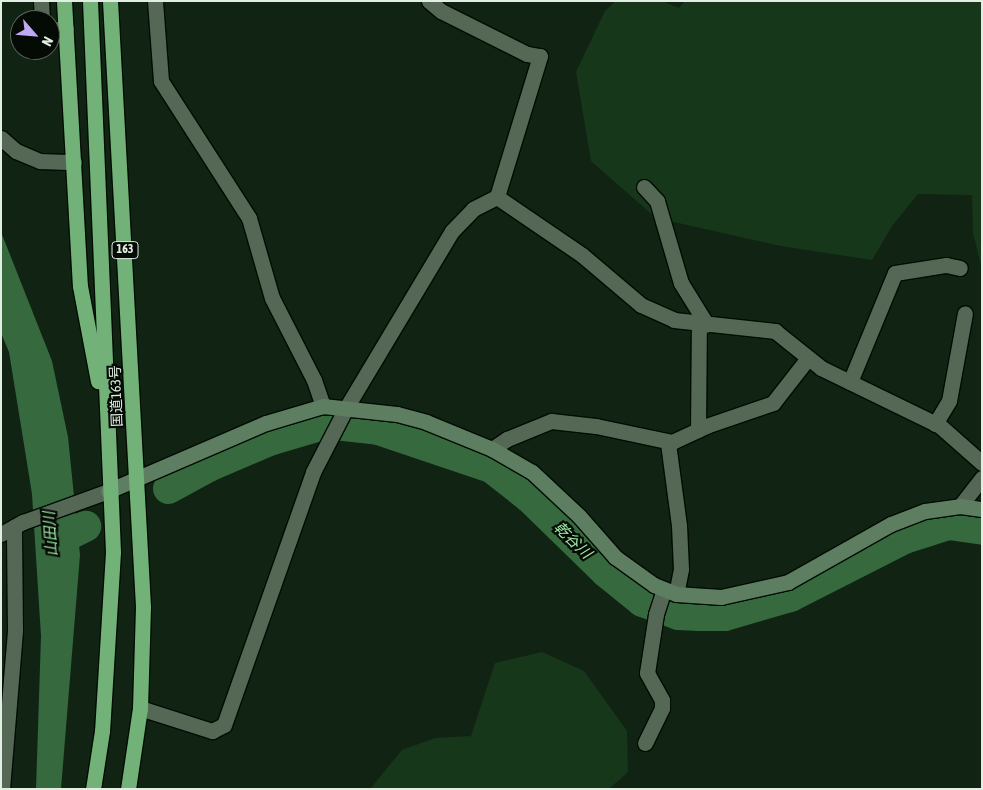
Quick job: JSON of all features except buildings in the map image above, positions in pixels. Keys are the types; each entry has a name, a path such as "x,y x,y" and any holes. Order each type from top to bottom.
{"highway":[{"path":"64,1 80,286 89,345 105,411"},
{"name":"国道163号","path":"90,1 108,491 113,552 102,731 93,789"},
{"name":"国道163号","path":"110,1 143,607 140,708 128,789"},
{"name":"163","path":"112,21 117,1"}],"street":[{"path":"155,1 161,81 249,218 272,298 314,380 323,406"},
{"path":"140,708 212,731 224,725 313,472 346,408 452,231 473,209 497,197 540,56 527,54 458,19 429,1"},
{"path":"60,29 66,29"},
{"path":"1,138 16,151 40,161 74,162"},
{"path":"644,187 657,201 681,283 703,325 698,430"},
{"path":"497,197 582,255 641,306 674,320 703,325 775,331 808,358 850,382 934,424 982,463"},
{"path":"850,382 895,274 946,265 960,268"},
{"path":"934,424 949,401 965,313"},
{"path":"492,450 507,439 551,421 596,426 668,443 698,430 774,403 808,358"},
{"path":"2,789 15,630 13,527 135,480 266,423 323,406 346,408 426,422 492,450 532,472 579,516 615,557 667,594 721,597 788,582 891,524 925,511 960,506 982,509"},
{"path":"645,743 662,708 662,700 647,673 656,614 682,569 680,525 668,443"},
{"path":"960,506 982,478"}],"shaded area":[{"path":"616,1 662,1 679,8 685,1 982,1 982,270 973,233 972,195 918,194 892,226 872,260 781,246 656,218 591,161 576,72 605,11"},
{"path":"542,652 584,671 627,731 628,772 609,789 370,789 402,750 435,738 471,736 495,663"}],"water":[{"name":"山田川","path":"1,232 52,361 68,437 80,555 61,789 36,789 41,636 32,494 9,352 1,333"}],"waterway":[{"name":"乾谷川","path":"168,488 208,466 269,440 326,423 378,429 491,467 529,497 606,572 642,601 678,614 724,615 790,596 904,538 948,524 982,529"},
{"name":"乾谷川","path":"52,542 85,526"}]}
